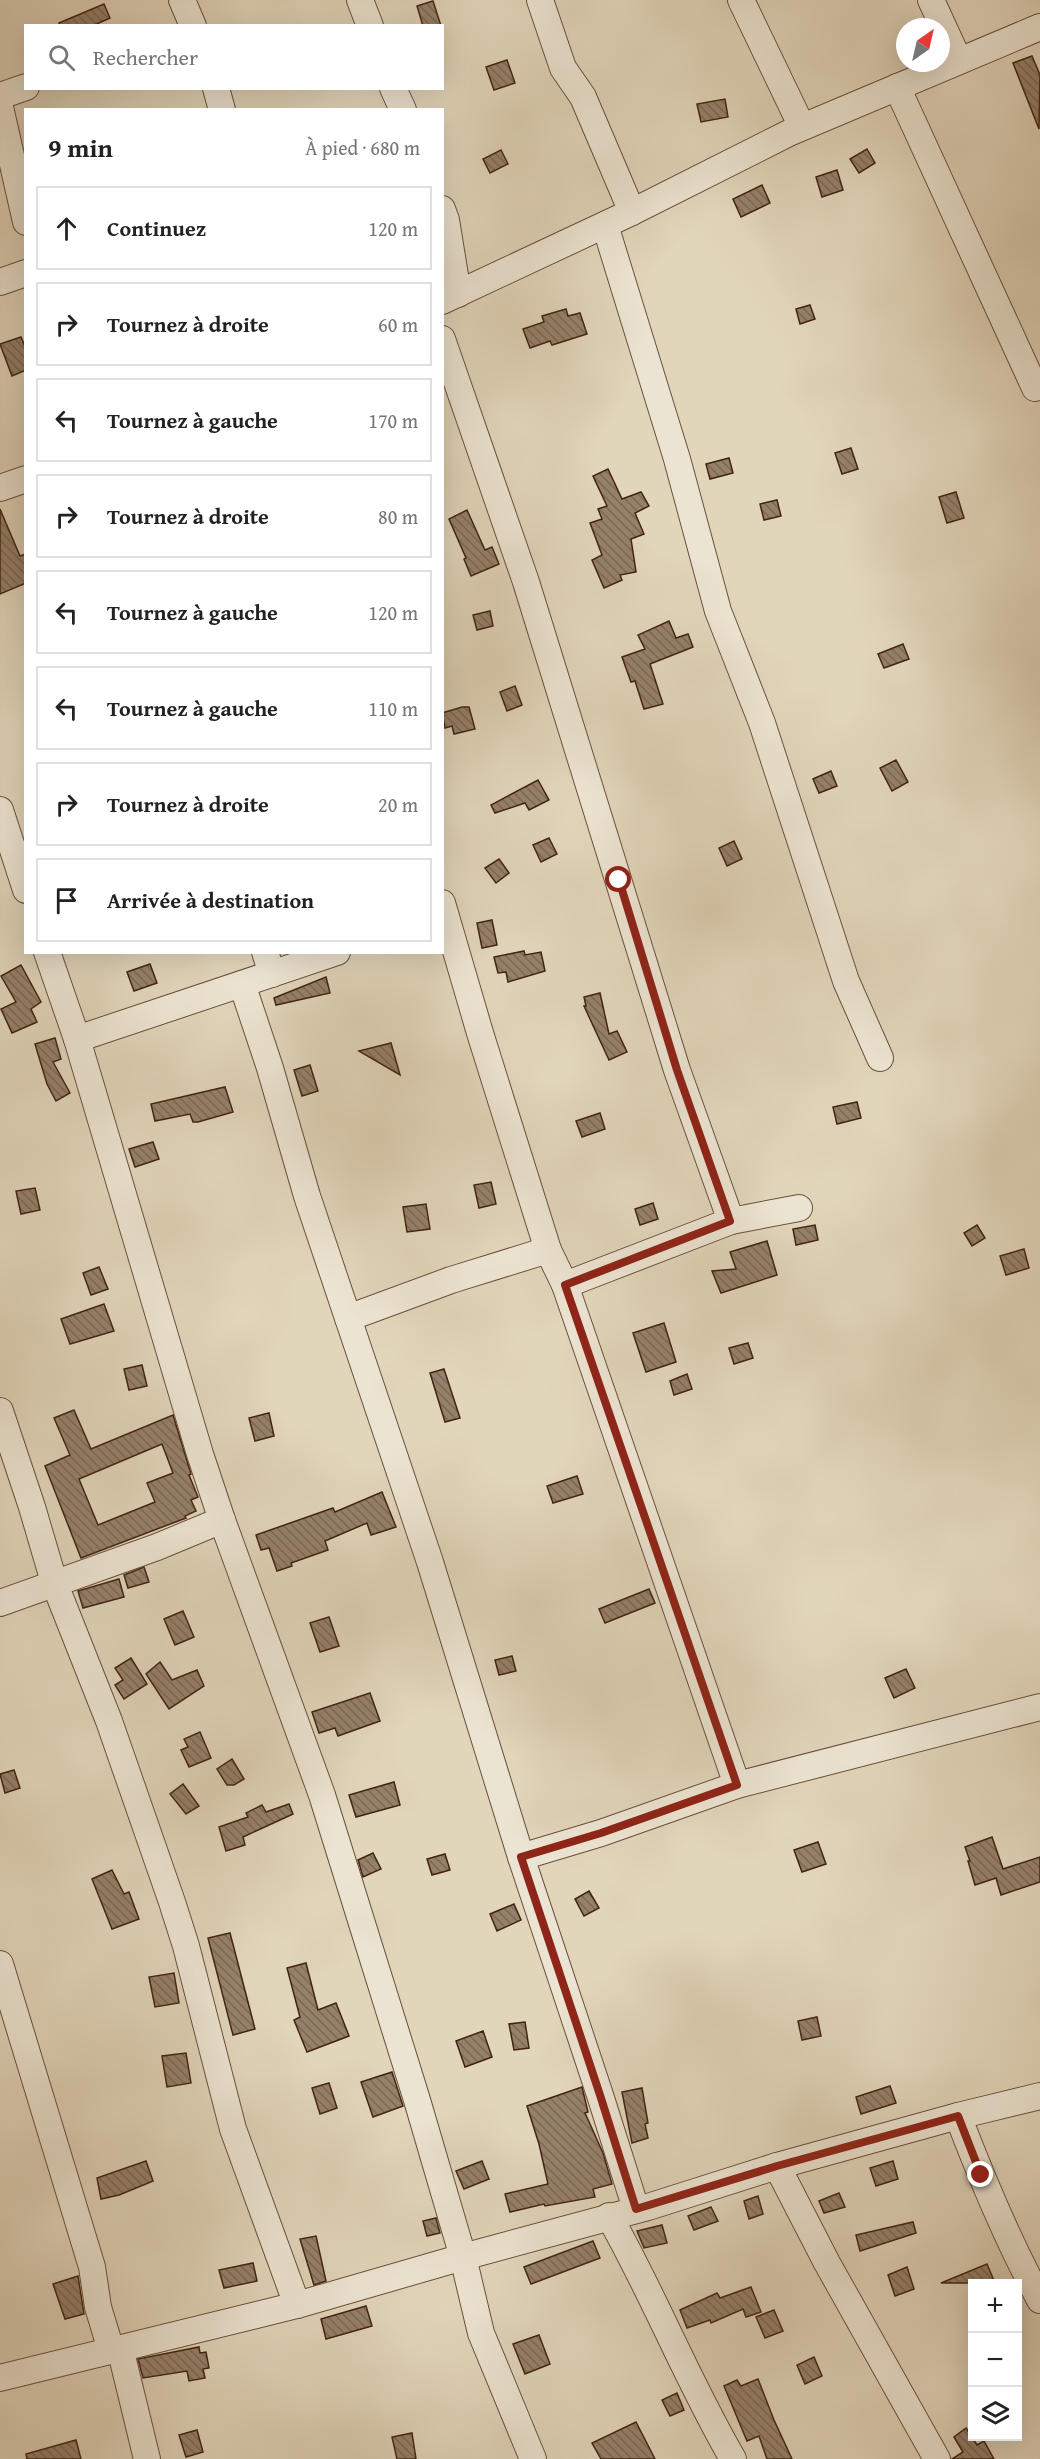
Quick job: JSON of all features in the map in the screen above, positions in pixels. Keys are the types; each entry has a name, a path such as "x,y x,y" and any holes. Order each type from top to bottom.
{"street":[{"path":"182,0 193,24"},
{"path":"360,0 369,24"},
{"path":"540,0 563,68 583,98 632,212"},
{"path":"741,0 802,127"},
{"path":"931,0 958,61"},
{"path":"444,214 450,298 632,212 802,127 1040,27"},
{"path":"897,87 1035,388"},
{"path":"0,96 24,88"},
{"path":"217,90 221,108"},
{"path":"394,90 402,108"},
{"path":"0,107 24,213"},
{"path":"605,225 677,459 718,610 762,723 846,981 880,1058"},
{"path":"444,345 526,582 677,1070 730,1221"},
{"path":"0,488 24,480"},
{"path":"0,810 24,884"},
{"path":"444,912 549,1250 565,1285 737,1785"},
{"path":"48,954 77,1039 222,1520 322,1795 417,2100 463,2256 481,2333 533,2459"},
{"path":"77,1039 242,984 269,963 325,954"},
{"path":"242,984 270,1068 307,1196 430,1562 521,1857 636,2209"},
{"path":"565,1285 730,1221 799,1208"},
{"path":"348,1318 451,1280 549,1250"},
{"path":"0,1411 54,1582 109,1721 172,1902 233,2128 297,2305"},
{"path":"0,1603 157,1547 222,1520"},
{"path":"521,1857 601,1833 737,1785 1040,1707"},
{"path":"0,1964 92,2267 98,2307 116,2349 147,2459"},
{"path":"0,2378 297,2305 463,2256 636,2209 777,2166 1040,2096"},
{"path":"958,2116 981,2175 1021,2264 1040,2300"},
{"path":"777,2166 832,2272 937,2459"},
{"path":"609,2216 630,2254 712,2423 733,2459"}],"building":[{"path":"433,1 440,24 422,24 417,6"},
{"path":"104,4 110,18 96,24 59,23"},
{"path":"1032,56 1040,75 1039,129 1013,63"},
{"path":"507,60 515,83 494,90 486,67"},
{"path":"725,99 728,117 701,122 697,104"},
{"path":"867,149 875,163 859,173 850,159"},
{"path":"501,150 508,164 490,173 483,159"},
{"path":"837,170 843,190 822,197 816,177"},
{"path":"762,185 770,203 741,217 733,199"},
{"path":"810,305 815,319 800,324 796,309"},
{"path":"566,309 568,316 580,313 587,334 552,345 550,341 530,348 523,329 544,322 542,316"},
{"path":"21,337 24,344 24,371 12,376 0,344"},
{"path":"851,448 858,469 842,474 835,453"},
{"path":"729,458 733,473 710,479 706,464"},
{"path":"608,469 622,499 641,492 649,506 635,513 644,534 631,539 636,572 620,575 622,580 604,588 592,560 602,555 590,523 602,519 598,509 607,506 593,476"},
{"path":"956,492 964,518 947,523 939,497"},
{"path":"777,500 781,516 764,520 760,504"},
{"path":"0,509 20,556 24,555 24,584 0,594"},
{"path":"467,510 485,550 492,547 499,564 471,576 464,559 466,558 449,519"},
{"path":"490,611 493,626 477,630 473,615"},
{"path":"669,621 676,638 688,634 693,647 650,664 663,704 644,709 635,681 631,682 622,657 645,649 638,635"},
{"path":"903,644 909,659 884,668 878,654"},
{"path":"515,686 522,705 507,711 500,692"},
{"path":"469,707 475,729 454,734 452,726 445,728 444,712"},
{"path":"896,760 908,782 892,791 880,768"},
{"path":"831,771 837,786 819,793 813,779"},
{"path":"538,780 549,800 529,810 525,803 495,813 491,805"},
{"path":"549,838 557,854 541,862 533,845"},
{"path":"734,841 742,859 727,866 719,848"},
{"path":"499,859 509,873 496,883 485,868"},
{"path":"492,920 497,945 482,948 477,923"},
{"path":"524,951 525,955 541,952 545,971 508,982 506,972 498,973 494,957"},
{"path":"150,964 157,983 134,991 127,972"},
{"path":"21,965 41,1002 31,1009 37,1022 12,1033 1,1009 16,1002 1,976"},
{"path":"326,977 330,993 276,1005 274,998"},
{"path":"600,993 609,1034 617,1031 627,1052 609,1060 584,1006 586,1006 584,997"},
{"path":"55,1038 61,1059 53,1062 70,1093 56,1101 47,1084 35,1044"},
{"path":"391,1043 400,1075 359,1051"},
{"path":"310,1065 318,1091 302,1096 294,1070"},
{"path":"225,1087 233,1112 198,1122 193,1122 190,1114 155,1121 151,1104"},
{"path":"857,1102 861,1118 837,1124 833,1107"},
{"path":"600,1113 605,1129 582,1137 576,1121"},
{"path":"153,1142 159,1159 135,1167 129,1149"},
{"path":"491,1182 496,1204 479,1208 474,1185"},
{"path":"35,1188 40,1210 21,1214 16,1191"},
{"path":"653,1203 658,1219 640,1225 635,1209"},
{"path":"426,1204 430,1229 407,1232 403,1207"},
{"path":"815,1225 818,1240 796,1245 793,1229"},
{"path":"977,1225 985,1238 972,1246 964,1233"},
{"path":"767,1241 777,1275 721,1293 712,1271 736,1269 730,1252"},
{"path":"1024,1249 1029,1268 1006,1275 1000,1256"},
{"path":"99,1267 108,1289 91,1295 83,1273"},
{"path":"104,1304 114,1331 70,1344 61,1319"},
{"path":"664,1323 676,1362 646,1372 633,1333"},
{"path":"748,1343 753,1358 734,1364 729,1348"},
{"path":"142,1365 147,1386 129,1390 124,1369"},
{"path":"444,1369 460,1418 445,1422 430,1373"},
{"path":"687,1374 692,1389 674,1395 670,1381"},
{"path":"74,1410 91,1449 173,1415 191,1474 189,1475 198,1497 191,1500 196,1511 185,1516 186,1518 81,1558 45,1466 70,1455 54,1418","holes":["162,1444 173,1473 147,1483 155,1502 98,1525 79,1479"]},
{"path":"269,1413 274,1436 255,1441 249,1418"},
{"path":"577,1476 583,1494 553,1503 547,1486"},
{"path":"382,1492 396,1527 371,1535 367,1523 325,1541 328,1550 291,1563 292,1566 277,1571 269,1548 261,1550 256,1535 333,1508 335,1512"},
{"path":"144,1567 149,1582 128,1588 124,1575"},
{"path":"119,1579 124,1597 83,1608 78,1591"},
{"path":"649,1589 655,1603 605,1623 599,1609"},
{"path":"183,1611 194,1637 175,1645 164,1619"},
{"path":"329,1617 339,1646 320,1652 310,1623"},
{"path":"512,1656 516,1671 499,1675 495,1660"},
{"path":"131,1658 147,1684 124,1699 115,1685 123,1680 115,1668"},
{"path":"160,1662 172,1680 197,1670 204,1686 169,1709 146,1674"},
{"path":"906,1669 915,1688 894,1698 885,1678"},
{"path":"370,1693 380,1721 338,1736 335,1728 319,1733 312,1712"},
{"path":"200,1732 211,1758 189,1767 181,1750 188,1747 184,1739"},
{"path":"232,1759 244,1779 234,1785 227,1785 217,1769"},
{"path":"14,1770 20,1788 5,1793 0,1774"},
{"path":"394,1782 400,1805 356,1817 349,1795"},
{"path":"183,1784 199,1806 186,1814 170,1794"},
{"path":"289,1804 293,1814 243,1837 245,1845 226,1851 219,1827 248,1817 246,1813 262,1805 266,1812"},
{"path":"992,1837 1003,1869 1040,1857 1040,1882 1001,1895 996,1878 975,1885 965,1847"},
{"path":"818,1842 826,1864 802,1872 794,1850"},
{"path":"373,1853 381,1869 363,1877 358,1860"},
{"path":"445,1854 450,1870 432,1875 427,1859"},
{"path":"112,1870 124,1894 129,1892 139,1919 112,1929 92,1879"},
{"path":"589,1891 599,1908 584,1916 575,1899"},
{"path":"514,1904 521,1920 497,1931 490,1914"},
{"path":"230,1933 255,2029 233,2035 208,1938"},
{"path":"306,1963 318,2010 336,2003 349,2036 307,2052 294,2020 300,2017 287,1968"},
{"path":"174,1973 179,2003 155,2007 149,1977"},
{"path":"817,2017 821,2036 802,2040 798,2021"},
{"path":"525,2022 529,2048 514,2050 509,2024"},
{"path":"483,2031 492,2057 465,2067 456,2041"},
{"path":"186,2053 191,2083 167,2087 162,2056"},
{"path":"392,2072 403,2106 373,2117 361,2082"},
{"path":"329,2083 337,2108 320,2114 312,2088"},
{"path":"890,2086 896,2103 861,2114 856,2097"},
{"path":"582,2087 588,2112 585,2113 603,2153 612,2184 593,2189 595,2197 545,2206 544,2204 510,2212 505,2194 548,2184 527,2106"},
{"path":"642,2088 648,2138 632,2143 622,2092"},
{"path":"146,2161 153,2181 119,2195 101,2199 97,2178"},
{"path":"482,2161 489,2179 464,2189 456,2171"},
{"path":"893,2161 898,2179 876,2186 870,2168"},
{"path":"839,2193 845,2207 824,2213 819,2201"},
{"path":"758,2196 763,2214 749,2219 744,2201"},
{"path":"711,2207 718,2221 694,2230 688,2216"},
{"path":"436,2218 440,2233 427,2236 423,2221"},
{"path":"913,2222 916,2233 860,2251 856,2235"},
{"path":"662,2225 667,2243 644,2248 637,2231"},
{"path":"316,2236 326,2281 314,2285 300,2239"},
{"path":"593,2241 600,2258 531,2284 524,2267"},
{"path":"253,2263 257,2281 224,2288 219,2270"},
{"path":"987,2264 993,2279 968,2279 968,2283 941,2283"},
{"path":"907,2267 914,2289 895,2296 888,2275"},
{"path":"78,2276 84,2314 65,2319 53,2284"},
{"path":"751,2287 761,2312 746,2317 743,2309 711,2323 710,2320 687,2328 680,2310 717,2293 720,2298"},
{"path":"366,2306 372,2326 326,2339 321,2319"},
{"path":"774,2310 783,2331 765,2338 756,2317"},
{"path":"539,2335 550,2364 525,2374 513,2344"},
{"path":"199,2347 200,2353 206,2352 209,2368 203,2369 205,2378 189,2381 187,2371 143,2378 138,2359"},
{"path":"814,2357 822,2376 805,2384 797,2365"},
{"path":"758,2379 792,2459 767,2459 759,2436 747,2441 724,2386 737,2380 741,2386"},
{"path":"677,2393 684,2410 670,2416 662,2400"},
{"path":"636,2422 655,2459 601,2459 592,2443"},
{"path":"966,2428 968,2441 974,2441 977,2445 984,2441 994,2459 952,2459 963,2452 954,2437"},
{"path":"197,2430 203,2452 186,2457 179,2435"},
{"path":"412,2433 416,2459 397,2459 392,2437"},
{"path":"76,2440 81,2459 27,2459 26,2454"}],"route":[{"path":"619,880 677,1070 730,1221 565,1285 737,1785 601,1833 521,1857 636,2209 777,2166 958,2116 981,2175"}]}
